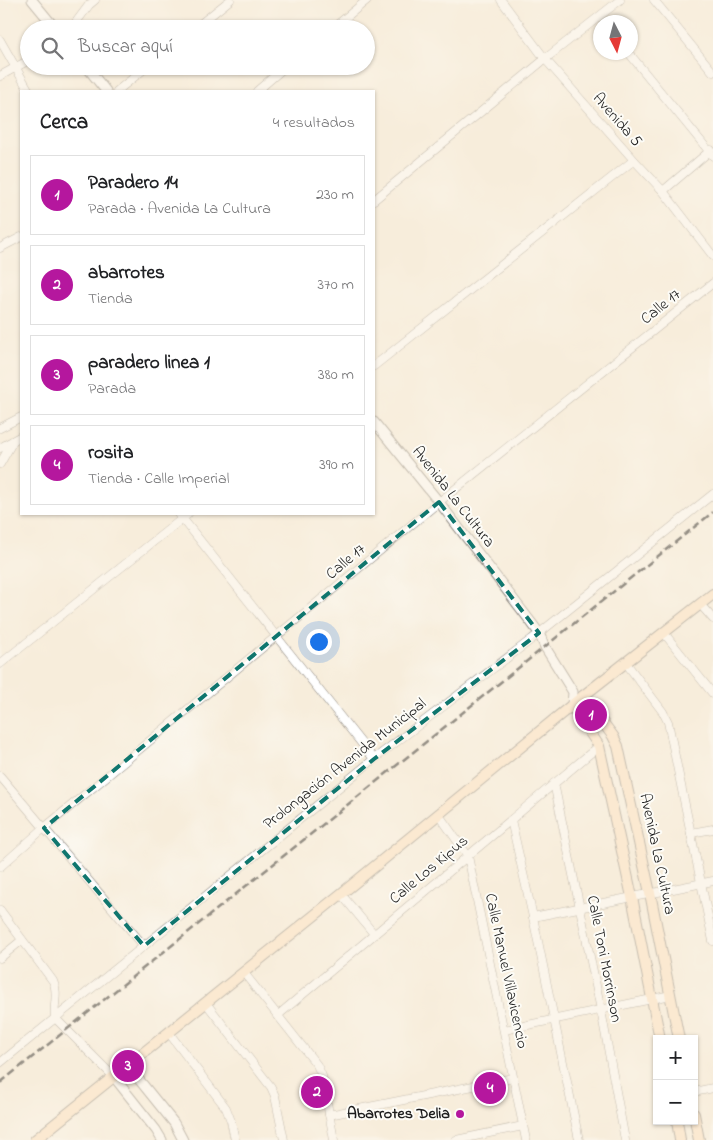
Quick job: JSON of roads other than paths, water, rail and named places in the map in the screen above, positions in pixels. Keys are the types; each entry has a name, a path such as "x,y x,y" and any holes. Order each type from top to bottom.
{"main road":[{"path":"35,1140 439,815 583,696 713,594"},
{"name":"Avenida La Cultura","path":"583,696 613,736 618,746 678,1035"},
{"name":"Avenida La Cultura","path":"572,706 599,746 632,897 659,1035"},
{"path":"678,1125 680,1140"},
{"path":"696,1125 699,1140"}],"street":[{"path":"32,0 49,20"},
{"path":"78,20 95,0"},
{"path":"205,20 230,0"},
{"path":"343,20 367,0"},
{"name":"Avenida 5","path":"501,0 545,59 663,190 713,256"},
{"path":"606,15 620,0"},
{"path":"654,0 713,72"},
{"path":"375,199 545,59 593,26"},
{"path":"0,40 27,90"},
{"path":"635,60 712,152 663,190"},
{"path":"0,76 20,65"},
{"path":"93,75 105,90"},
{"path":"118,90 137,75"},
{"path":"257,90 275,75"},
{"path":"375,365 634,160"},
{"path":"0,248 20,238"},
{"name":"Calle 17","path":"0,867 44,828 438,502 713,283"},
{"path":"0,428 20,418"},
{"name":"Avenida La Cultura","path":"375,423 520,606 539,633 545,647 573,692"},
{"path":"0,448 20,437"},
{"path":"0,464 13,441"},
{"name":"Prolongación Avenida Municipal","path":"0,1063 374,759 539,633 713,494"},
{"path":"0,664 183,515 276,637 374,759"},
{"path":"700,604 713,619"},
{"path":"664,633 713,694"},
{"path":"626,663 664,712 668,722 713,938"},
{"path":"572,706 573,692 583,696"},
{"name":"Calle Los Kipus","path":"277,1016 599,746"},
{"path":"0,776 144,946"},
{"name":"Calle Toni Morrinson","path":"554,783 601,1010 625,1140"},
{"name":"Calle Manuel Villavicencio","path":"439,815 468,856 526,1140"},
{"path":"511,820 579,1140"},
{"path":"691,833 713,828"},
{"path":"532,917 713,881"},
{"path":"341,894 374,934"},
{"path":"0,910 53,981 56,987 55,1018 114,1077 162,1140"},
{"path":"0,958 22,940"},
{"path":"244,972 317,1065 322,1076 334,1140"},
{"path":"504,1030 671,996"},
{"path":"206,1003 270,1087 275,1096 284,1140"},
{"path":"169,1033 226,1108 235,1140"},
{"path":"128,1066 174,1123 183,1140"},
{"path":"329,1115 513,1078"},
{"path":"698,1091 713,1088"},
{"path":"456,1140 523,1126"}],"railway":[{"path":"0,1083 713,512"}],"place":[{"name":"Paradero 14","path":"591,715"},
{"name":"paradero linea 1","path":"128,1066"},
{"name":"rosita","path":"490,1088"},
{"name":"abarrotes","path":"317,1092"},
{"name":"Abarrotes Delia","path":"460,1114"}]}
